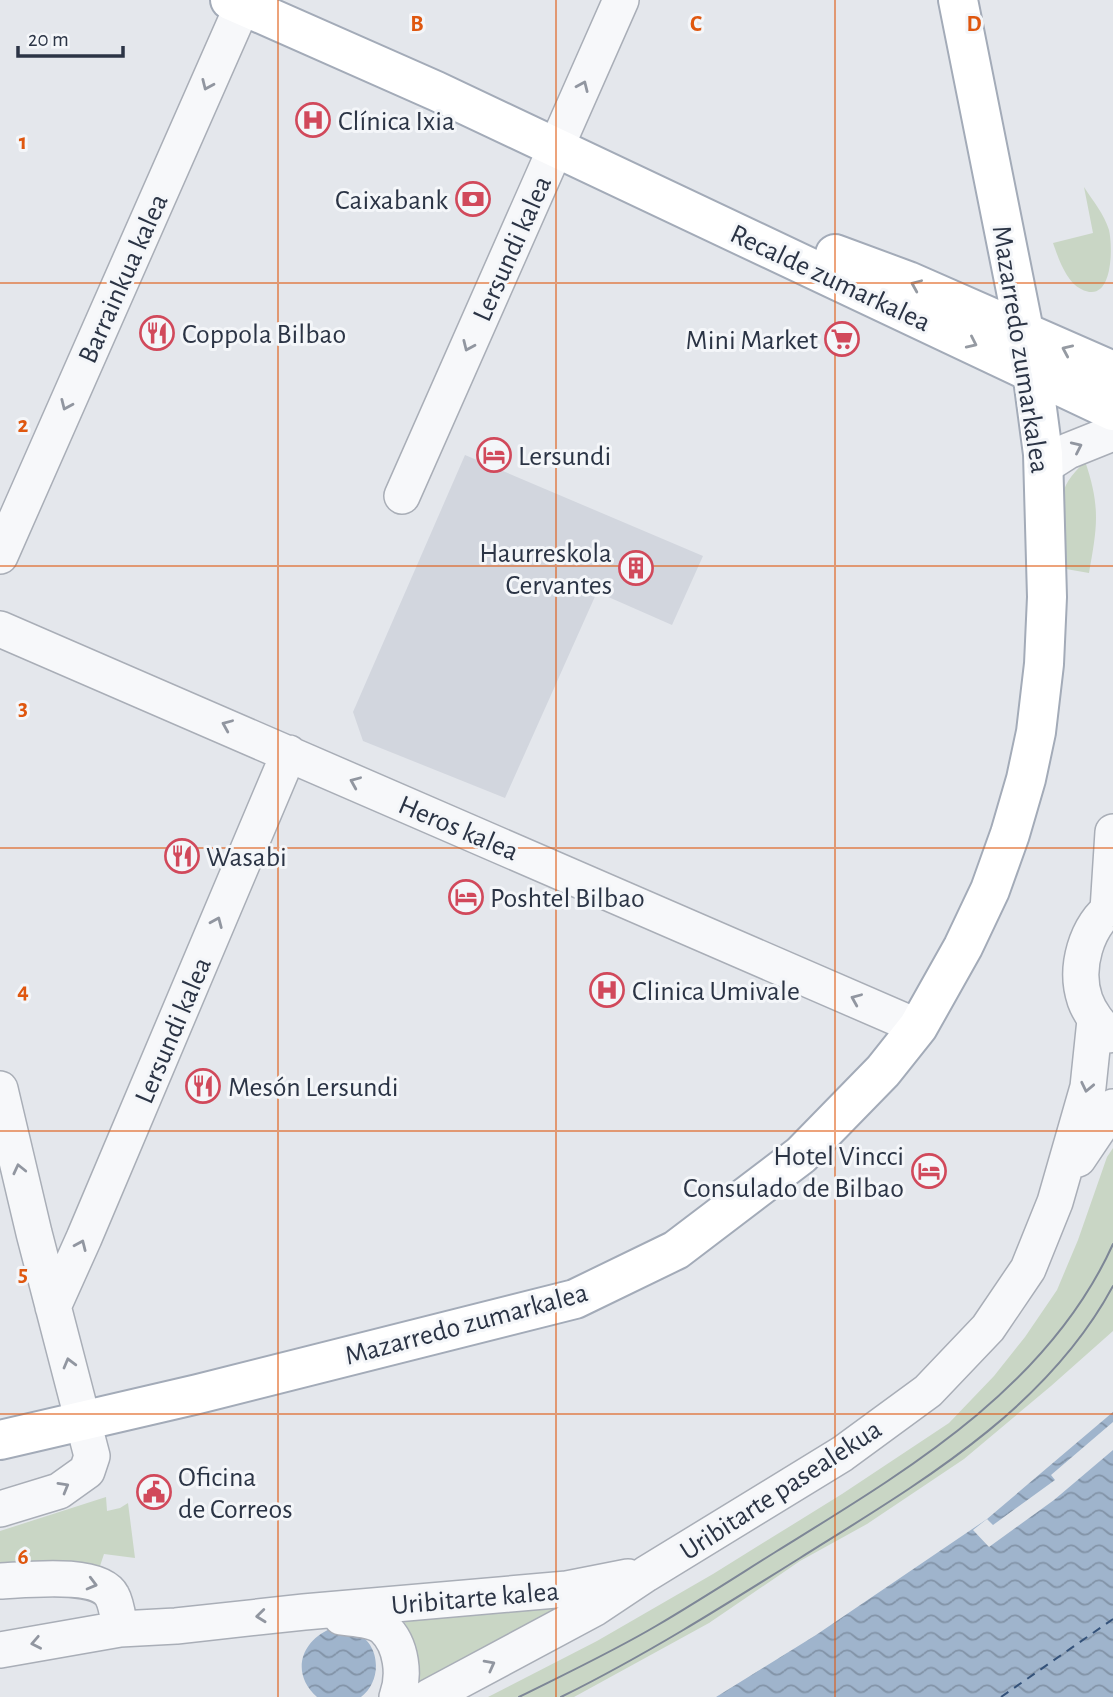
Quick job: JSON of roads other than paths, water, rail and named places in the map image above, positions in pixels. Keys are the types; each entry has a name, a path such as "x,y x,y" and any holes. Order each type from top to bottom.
{"main road":[{"name":"Mazarredo zumarkalea","path":"0,1440 198,1394 575,1299 676,1250 801,1155 883,1071 918,1027 957,958 990,890 1026,779 1036,732 1048,597 1043,467 1032,371 958,0"},
{"name":"Recalde zumarkalea","path":"239,2 436,91 1032,371 1111,398"},
{"name":"Recalde zumarkalea","path":"555,149 908,281 1024,331 1111,398"}],"street":[{"name":"Lersundi kalea","path":"402,496 621,0"},
{"name":"Barrainkua kalea","path":"0,556 239,2"},
{"path":"1043,467 1068,451 1111,398"},
{"name":"Heros kalea","path":"0,629 289,752 918,1027"},
{"name":"Lersundi kalea","path":"53,1307 289,752"},
{"path":"1104,1029 1084,999 1081,975 1084,951 1093,929 1110,908 1113,832"},
{"name":"Uribitarte pasealekua","path":"429,1697 595,1608 842,1454 928,1391 988,1328 1028,1269 1055,1202 1104,1029"},
{"path":"0,1089 92,1456 87,1471 59,1491 0,1509"},
{"name":"Uribitarte pasealekua","path":"1055,1202 1082,1152 1113,1107"},
{"name":"Uribitarte kalea","path":"0,1650 120,1629 567,1590 646,1574"},
{"path":"0,1581 54,1578 99,1584 112,1594 120,1629"},
{"name":"Uribitarte kalea","path":"304,1612 370,1621 384,1628 396,1647 401,1663 402,1683 397,1697"}],"water":[{"path":"1113,1412 1113,1697 716,1697 816,1635 987,1519"},
{"path":"330,1629 350,1631 362,1637 374,1652 376,1672 368,1690 361,1697 317,1697 304,1679 302,1659 306,1650"}],"tram line":[{"path":"519,1697 622,1645 687,1608 875,1490 969,1422 1012,1383 1051,1341 1085,1295 1113,1244"},
{"path":"561,1697 653,1648 741,1595 888,1502 975,1442 1015,1408 1052,1371 1085,1331 1113,1286"}],"place":[{"name":"Clínica Ixia","path":"313,120"},
{"name":"Caixabank","path":"473,199"},
{"name":"Coppola Bilbao","path":"157,333"},
{"name":"Mini Market","path":"842,339"},
{"name":"Lersundi","path":"494,455"},
{"name":"Haurreskola Cervantes","path":"636,568"},
{"name":"Wasabi","path":"182,856"},
{"name":"Poshtel Bilbao","path":"466,897"},
{"name":"Clinica Umivale","path":"607,990"},
{"name":"Mesón Lersundi","path":"203,1086"},
{"name":"Hotel Vincci Consulado de Bilbao","path":"929,1171"},
{"name":"Oficina de Correos","path":"154,1492"}]}
